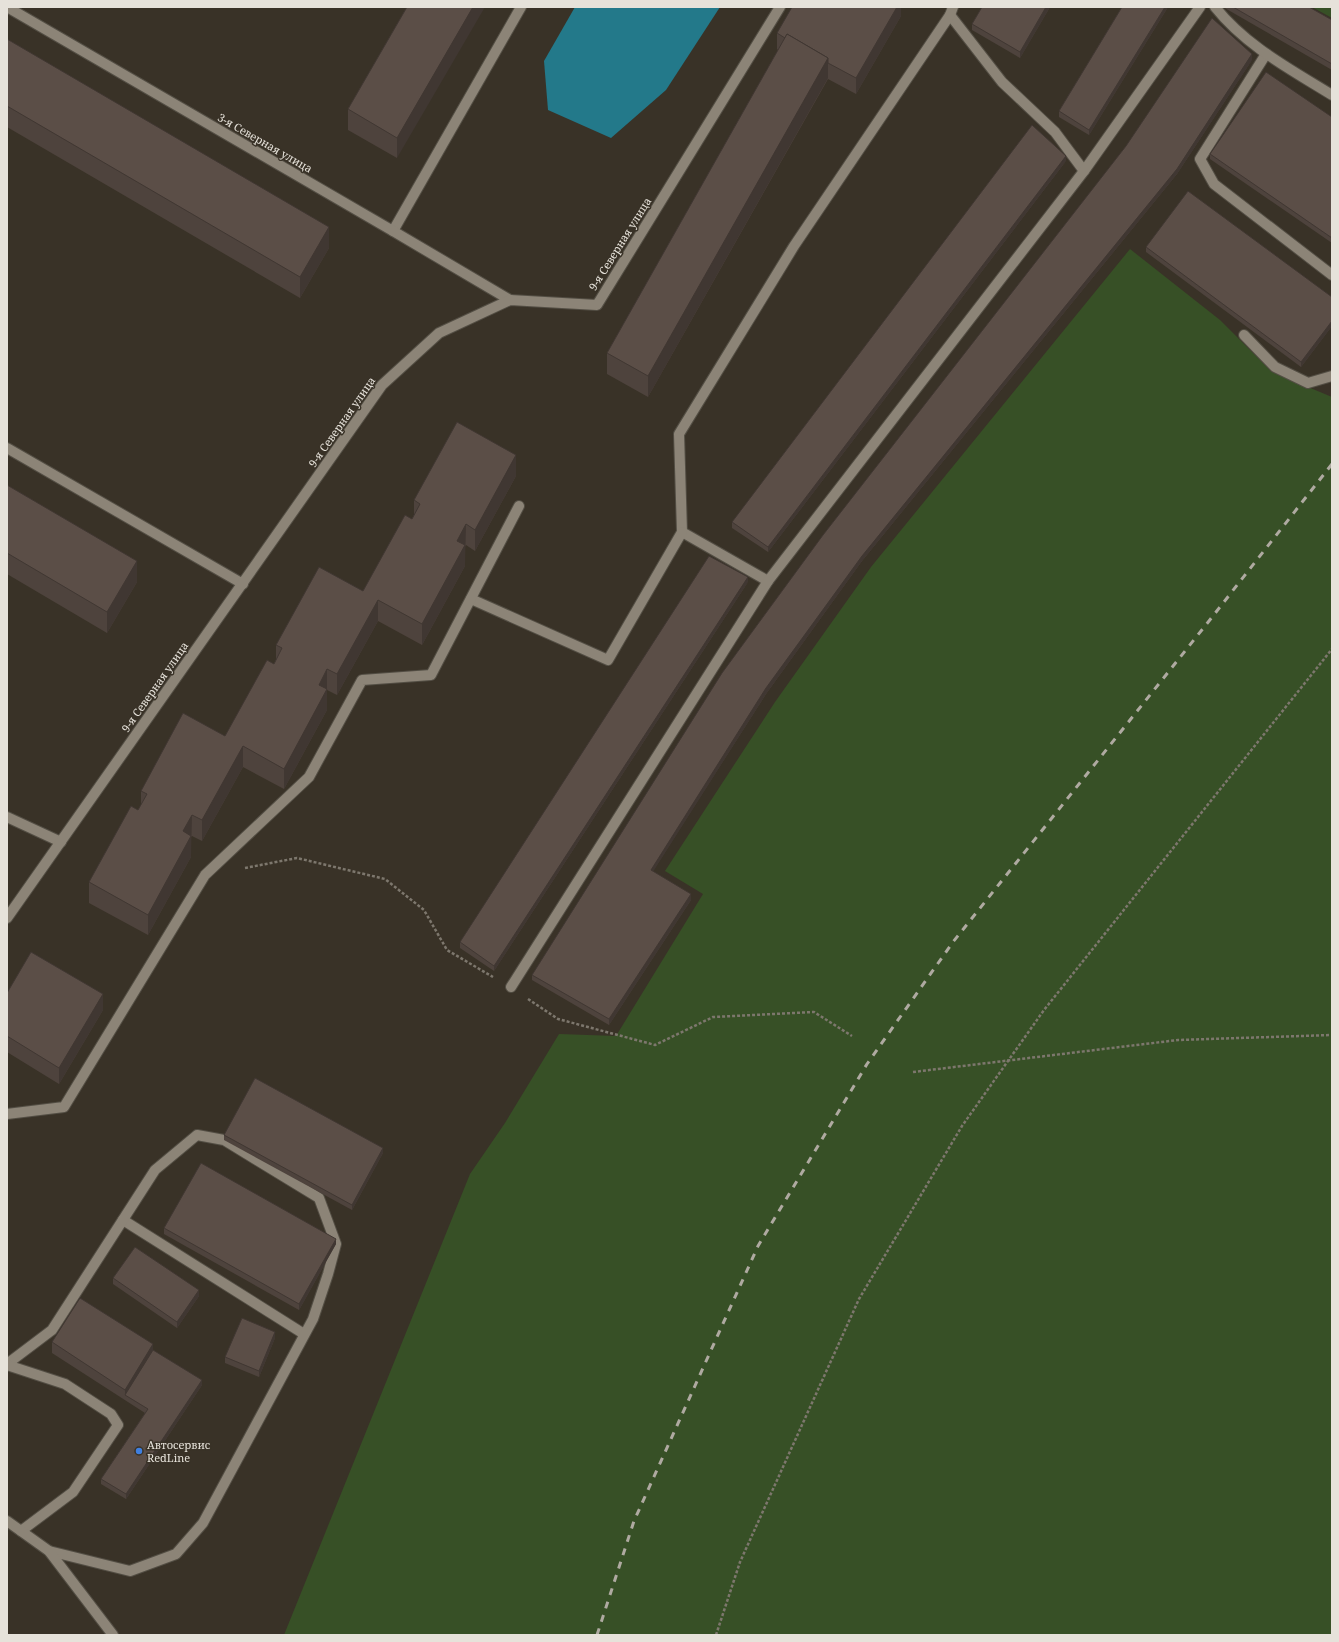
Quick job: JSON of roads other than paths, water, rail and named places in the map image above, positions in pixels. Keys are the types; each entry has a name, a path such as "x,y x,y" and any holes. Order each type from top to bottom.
{"street":[{"name":"3-я Северная улица","path":"7,7 393,230 510,300"},
{"path":"393,230 521,7"},
{"name":"9-я Северная улица","path":"7,918 382,384 439,333 510,300 597,305 780,7"},
{"path":"511,987 768,581 1084,171 1200,7"},
{"path":"1215,7 1228,23 1266,54 1332,94"},
{"path":"471,599 608,660 682,532 679,434 794,246 951,11 1002,82 1055,132 1084,171"},
{"path":"1266,54 1200,159 1214,184 1332,275"},
{"path":"1244,335 1275,367 1308,383 1332,376"},
{"path":"7,448 243,584"},
{"path":"7,1114 64,1107 205,875 308,777 362,680 431,674 519,506"},
{"path":"682,532 768,581"},
{"path":"7,817 61,842"},
{"path":"7,1365 52,1330 155,1170 197,1135 224,1140 319,1198 336,1244 313,1319 203,1523 176,1554 130,1571 49,1551"},
{"path":"123,1220 304,1334"},
{"path":"7,1365 65,1384 112,1414 118,1425 73,1492 20,1531"},
{"path":"7,1521 49,1551 113,1635"}],"water":[{"path":"575,7 720,7 666,90 611,138 548,110 544,61"}],"railway":[{"path":"597,1635 634,1521 758,1246 867,1064 953,942 1332,464"}],"place":[{"name":"Автосервис RedLine","path":"139,1451"}]}
